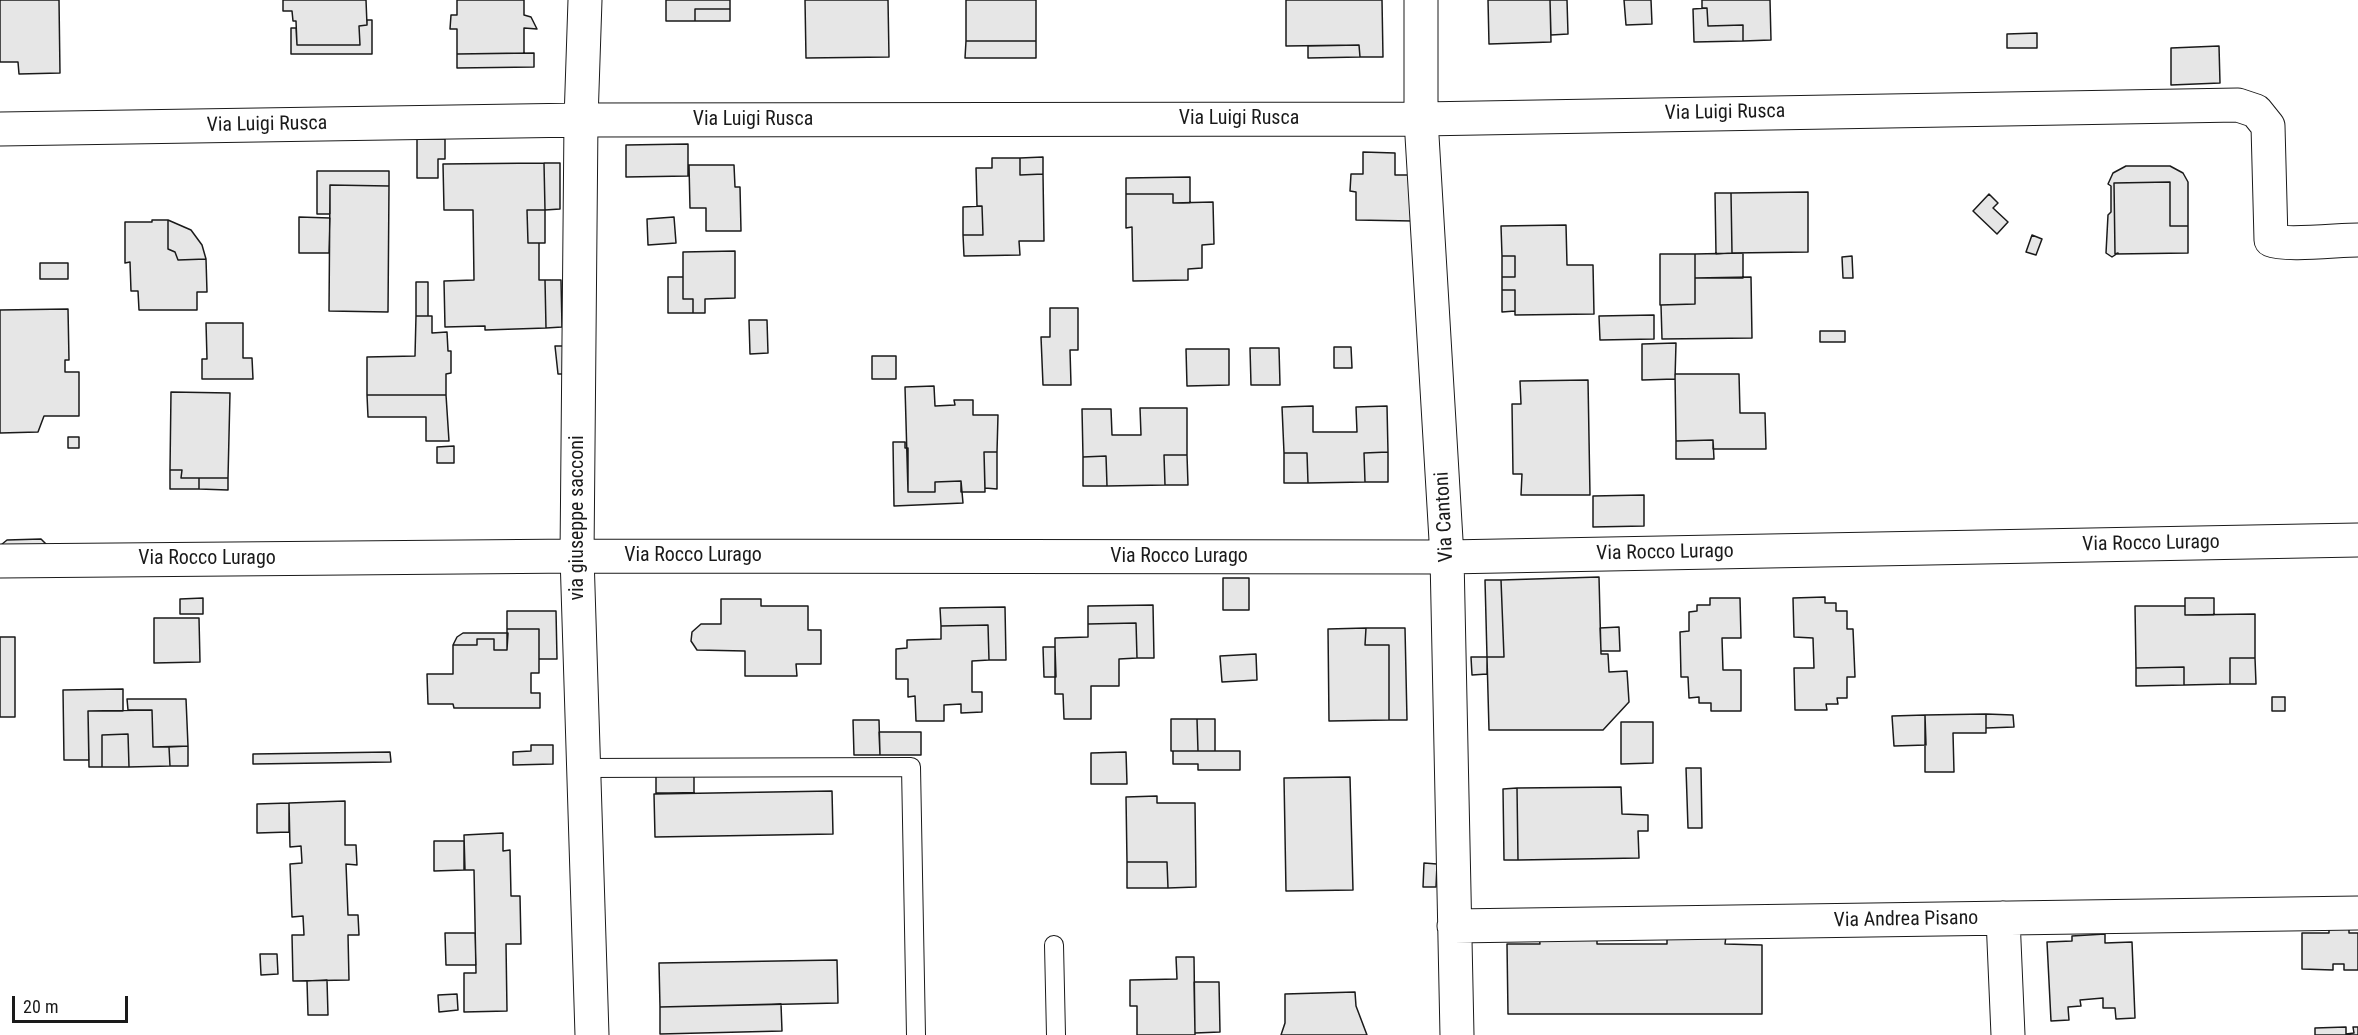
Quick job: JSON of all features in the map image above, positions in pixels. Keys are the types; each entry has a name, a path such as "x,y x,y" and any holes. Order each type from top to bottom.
{"street":[{"name":"via giuseppe sacconi","path":"585,0 581,120 577,556 592,1035"},
{"name":"Via Cantoni","path":"1421,0 1421,119 1447,557 1457,1035"},
{"name":"Via Luigi Rusca","path":"0,129 581,120 1421,119 2238,105 2256,111 2268,126 2271,240 2289,244 2306,240 2358,240"},
{"name":"Via Rocco Lurago","path":"0,561 577,556 1447,557 2358,540"},
{"name":"Via Andrea Pisano","path":"1454,926 2358,913"},
{"path":"2003,918 2008,1035"}],"lane":[{"path":"584,768 911,767 916,1035"},
{"path":"1054,945 1056,1035"}],"building":[{"path":"0,0 59,0 60,73 19,74 18,62 0,62"},
{"path":"283,0 366,0 367,25 359,26 360,45 297,45 296,21 293,21 292,11 283,11"},
{"path":"457,0 524,0 524,15 531,17 537,29 524,28 524,53 457,54 457,29 450,29 451,15 457,15"},
{"path":"666,0 730,0 730,9 695,9 695,21 666,21"},
{"path":"805,0 888,0 889,57 806,58"},
{"path":"966,0 1036,0 1036,41 966,41"},
{"path":"1286,0 1382,0 1383,57 1360,57 1359,45 1286,46"},
{"path":"1488,0 1550,0 1551,42 1489,44"},
{"path":"1550,0 1567,0 1568,34 1551,35"},
{"path":"1624,0 1651,0 1652,24 1626,25"},
{"path":"1702,0 1770,0 1771,40 1743,41 1743,25 1708,26 1707,8 1702,8"},
{"path":"1707,8 1708,26 1743,25 1743,41 1694,42 1693,9"},
{"path":"695,9 730,9 730,21 695,21"},
{"path":"367,20 372,20 372,54 291,54 291,28 296,28 297,45 360,45 359,26 367,25"},
{"path":"2037,33 2037,48 2007,48 2007,34"},
{"path":"966,41 1036,41 1036,58 965,58"},
{"path":"1359,45 1360,57 1308,58 1308,46"},
{"path":"2219,46 2220,83 2171,85 2171,48"},
{"path":"534,53 534,67 457,68 457,54"},
{"path":"417,139 445,139 445,159 438,159 438,178 417,178"},
{"path":"688,144 688,176 626,177 626,145"},
{"path":"1363,152 1395,153 1395,175 1414,175 1413,221 1356,220 1356,192 1350,191 1351,174 1363,174"},
{"path":"1043,157 1043,174 1020,175 1020,158"},
{"path":"992,158 1020,158 1020,175 1043,174 1044,241 1019,241 1020,255 964,256 963,235 983,235 982,206 977,206 976,168 992,168"},
{"path":"544,163 545,210 527,210 528,243 539,243 539,280 545,280 546,328 485,330 485,326 445,327 444,281 474,280 473,210 444,210 443,164"},
{"path":"544,163 560,163 560,209 545,210"},
{"path":"689,165 734,165 735,187 740,187 741,231 706,231 706,208 690,208"},
{"path":"2126,166 2170,166 2183,173 2188,182 2188,226 2170,226 2170,182 2114,183 2115,254 2118,253 2112,257 2106,253 2108,215 2111,212 2111,186 2108,184 2113,173"},
{"path":"317,171 389,171 389,186 330,185 330,214 317,214"},
{"path":"1190,177 1190,203 1173,203 1173,194 1126,194 1126,178"},
{"path":"2170,182 2170,226 2188,226 2188,253 2115,254 2114,183"},
{"path":"330,185 389,186 388,312 329,311"},
{"path":"1808,192 1808,252 1732,253 1731,193"},
{"path":"1715,193 1731,193 1732,253 1716,254"},
{"path":"1126,194 1173,194 1173,203 1213,202 1214,244 1202,245 1202,268 1188,269 1188,280 1133,281 1132,227 1126,228"},
{"path":"1989,194 1998,203 1993,208 2008,222 1997,234 1973,211"},
{"path":"982,206 983,235 963,235 963,207"},
{"path":"527,210 545,210 545,243 528,243"},
{"path":"299,217 330,218 329,253 299,253"},
{"path":"674,217 676,243 648,245 647,219"},
{"path":"152,220 168,220 168,249 175,252 178,260 206,259 207,292 197,292 197,310 139,310 138,291 131,291 130,262 125,263 125,222 152,222"},
{"path":"168,220 191,230 202,245 206,259 178,260 175,252 168,249"},
{"path":"1566,225 1567,265 1593,265 1594,314 1515,315 1515,290 1502,290 1502,277 1515,277 1515,256 1502,256 1501,226"},
{"path":"2032,235 2042,239 2036,255 2026,252"},
{"path":"735,251 735,298 705,299 705,313 693,313 693,299 683,299 683,252"},
{"path":"1743,253 1743,278 1695,278 1695,254"},
{"path":"1660,254 1695,254 1695,304 1660,305"},
{"path":"1502,256 1515,256 1515,277 1502,277"},
{"path":"1852,256 1853,278 1843,278 1842,257"},
{"path":"40,263 68,263 68,279 40,279"},
{"path":"668,277 683,277 683,299 693,299 693,313 668,313"},
{"path":"1751,277 1752,338 1662,339 1661,305 1695,304 1695,278"},
{"path":"545,280 561,280 562,327 546,328"},
{"path":"416,282 428,282 428,316 416,316"},
{"path":"1502,290 1515,290 1515,311 1502,312"},
{"path":"1050,308 1078,308 1078,350 1070,350 1071,385 1043,385 1041,337 1050,337"},
{"path":"68,309 69,360 65,360 65,372 79,372 79,416 44,416 38,432 0,433 0,310"},
{"path":"1654,315 1654,339 1600,340 1599,316"},
{"path":"416,316 432,316 432,333 447,332 448,351 451,351 451,373 446,374 446,395 367,395 367,357 415,356"},
{"path":"749,320 767,320 768,353 750,354"},
{"path":"206,323 243,323 243,358 252,358 253,379 202,379 202,359 207,359"},
{"path":"1820,331 1845,331 1845,342 1820,342"},
{"path":"1676,343 1675,379 1642,380 1642,344"},
{"path":"555,346 574,346 575,374 558,374"},
{"path":"1334,347 1351,347 1352,368 1334,368"},
{"path":"1250,348 1279,348 1280,385 1251,385"},
{"path":"1186,349 1229,349 1229,385 1187,386"},
{"path":"872,356 896,356 896,379 872,379"},
{"path":"1675,374 1739,374 1740,413 1765,413 1766,449 1713,449 1713,440 1676,441"},
{"path":"1588,380 1590,495 1521,495 1522,474 1513,474 1512,404 1521,404 1520,381"},
{"path":"934,386 935,406 955,405 954,400 973,400 973,415 998,415 997,452 984,452 985,492 961,492 961,481 935,482 935,492 908,492 905,387"},
{"path":"171,392 230,393 228,478 181,478 182,470 170,470"},
{"path":"367,395 446,395 449,441 426,441 426,417 368,417"},
{"path":"1313,406 1313,432 1357,432 1356,407 1387,406 1388,452 1364,453 1365,482 1308,483 1307,453 1284,453 1282,407"},
{"path":"1140,408 1187,408 1187,455 1164,455 1165,485 1107,486 1106,456 1083,457 1082,409 1111,409 1112,435 1141,435"},
{"path":"68,437 79,437 79,448 68,448"},
{"path":"1713,440 1714,459 1676,459 1676,441"},
{"path":"893,442 905,442 905,448 908,448 908,492 935,492 935,482 961,481 963,503 894,506"},
{"path":"454,446 454,463 437,463 437,447"},
{"path":"984,452 997,452 997,489 985,488"},
{"path":"1388,452 1388,482 1365,482 1364,453"},
{"path":"1284,453 1307,453 1308,483 1284,483"},
{"path":"1164,455 1187,455 1188,485 1165,485"},
{"path":"1106,456 1107,486 1083,486 1083,457"},
{"path":"170,470 182,470 181,478 199,478 199,489 170,489"},
{"path":"199,478 228,478 228,490 199,489"},
{"path":"1644,495 1644,526 1593,527 1593,496"},
{"path":"41,539 47,545 1,545 7,540"},
{"path":"1599,577 1601,654 1608,654 1609,672 1627,671 1629,702 1603,730 1489,730 1487,657 1504,657 1501,580"},
{"path":"1223,578 1249,578 1249,610 1223,610"},
{"path":"1485,580 1501,580 1504,657 1487,657"},
{"path":"1825,597 1825,603 1836,603 1836,611 1847,611 1847,629 1853,629 1855,677 1847,677 1847,698 1837,698 1838,704 1826,704 1827,710 1795,710 1794,668 1814,668 1813,638 1794,637 1793,598"},
{"path":"203,598 203,614 180,614 180,599"},
{"path":"1710,598 1740,598 1741,638 1722,638 1723,670 1741,670 1741,711 1711,711 1711,703 1699,703 1699,697 1689,698 1688,677 1681,677 1680,632 1689,631 1689,612 1697,611 1697,605 1710,605"},
{"path":"2185,598 2214,598 2214,615 2185,615"},
{"path":"721,599 761,599 761,606 808,606 808,630 821,630 821,664 796,664 797,676 745,676 745,651 697,650 691,641 692,632 701,624 721,624"},
{"path":"1153,605 1154,658 1137,658 1136,623 1088,624 1088,606"},
{"path":"2135,606 2185,606 2185,615 2255,614 2255,658 2230,658 2230,684 2184,685 2184,667 2136,668"},
{"path":"1005,607 1006,660 989,660 988,625 941,626 940,608"},
{"path":"507,611 556,611 557,659 539,659 539,629 507,629"},
{"path":"154,618 199,618 200,662 154,663"},
{"path":"1136,623 1137,658 1119,659 1119,686 1091,686 1091,719 1064,719 1063,694 1055,694 1055,638 1088,637 1088,624"},
{"path":"988,625 989,660 972,661 972,692 982,692 982,712 961,713 961,704 944,705 944,721 916,721 915,696 908,697 908,679 896,679 896,649 907,648 907,640 941,639 941,626"},
{"path":"1619,627 1620,651 1601,651 1600,628"},
{"path":"1366,628 1365,645 1389,645 1389,720 1329,721 1328,629"},
{"path":"1366,628 1405,628 1407,720 1389,720 1389,645 1365,645"},
{"path":"507,629 539,629 539,673 531,673 531,693 540,693 540,708 454,708 453,704 428,704 427,674 453,674 453,645 477,645 477,639 494,639 494,650 507,650"},
{"path":"463,633 508,633 507,650 494,650 494,639 477,639 477,645 453,645 457,637"},
{"path":"0,637 15,637 15,717 0,717"},
{"path":"1043,647 1055,647 1056,677 1044,677"},
{"path":"1256,654 1257,680 1222,682 1220,656"},
{"path":"1471,657 1487,657 1487,674 1472,675"},
{"path":"2230,658 2255,658 2256,684 2230,684"},
{"path":"2184,667 2184,685 2136,686 2136,668"},
{"path":"123,689 123,711 88,711 89,760 64,760 63,690"},
{"path":"2272,697 2285,697 2285,711 2272,711"},
{"path":"127,699 186,699 188,746 153,747 152,710 128,710"},
{"path":"152,710 153,747 169,747 170,766 129,767 128,734 102,735 102,767 89,767 88,711"},
{"path":"1986,714 2013,715 2014,727 1986,728"},
{"path":"1986,714 1986,733 1953,733 1954,772 1925,772 1925,715"},
{"path":"1925,715 1926,745 1894,746 1892,716"},
{"path":"1171,719 1197,719 1198,751 1171,751"},
{"path":"1197,719 1215,719 1215,751 1198,751"},
{"path":"853,720 879,720 880,755 854,755"},
{"path":"1621,722 1653,722 1653,763 1621,764"},
{"path":"879,732 921,732 921,755 880,755"},
{"path":"128,734 129,767 102,767 102,735"},
{"path":"531,745 553,745 553,764 513,765 513,752 531,751"},
{"path":"188,746 188,766 170,766 169,747"},
{"path":"1173,751 1240,751 1240,770 1198,770 1198,764 1173,764"},
{"path":"390,752 391,762 253,764 253,754"},
{"path":"1126,752 1127,784 1091,784 1091,753"},
{"path":"1686,768 1701,768 1702,828 1688,828"},
{"path":"694,769 694,793 656,793 656,770"},
{"path":"1350,777 1353,890 1286,891 1284,778"},
{"path":"1621,787 1622,814 1648,815 1648,831 1638,831 1639,858 1518,860 1517,788"},
{"path":"1517,788 1518,860 1504,860 1503,789"},
{"path":"832,791 833,834 655,837 654,794"},
{"path":"1157,796 1157,803 1195,803 1196,887 1168,888 1167,862 1127,862 1126,797"},
{"path":"345,801 345,845 356,845 357,865 346,864 348,915 358,915 359,935 348,935 349,980 293,981 292,935 304,935 303,916 292,917 290,864 302,863 301,846 290,847 289,803"},
{"path":"289,803 289,832 257,833 257,804"},
{"path":"503,833 503,851 510,850 511,896 520,896 521,944 506,944 507,1011 464,1012 464,973 476,973 474,870 465,870 464,835"},
{"path":"434,841 464,841 464,870 434,871"},
{"path":"1127,862 1167,862 1168,888 1127,888"},
{"path":"1424,863 1437,864 1436,887 1423,887"},
{"path":"2329,927 2349,927 2349,933 2358,933 2358,970 2344,970 2344,964 2333,964 2333,970 2302,969 2302,933 2329,933"},
{"path":"445,933 475,933 476,965 446,965"},
{"path":"2105,934 2105,943 2132,942 2135,1018 2116,1019 2115,1008 2103,1008 2103,998 2080,1000 2081,1006 2068,1007 2069,1020 2051,1021 2047,942 2072,941 2072,936"},
{"path":"1539,936 1597,936 1597,944 1667,944 1667,936 1726,936 1725,944 1762,945 1762,1014 1508,1014 1507,944 1540,944"},
{"path":"260,954 277,954 278,974 261,975"},
{"path":"1176,957 1194,957 1195,1035 1137,1035 1137,1006 1130,1006 1130,980 1177,979"},
{"path":"837,960 838,1003 660,1007 659,963"},
{"path":"327,980 328,1015 308,1015 307,981"},
{"path":"1194,982 1219,982 1220,1032 1195,1033"},
{"path":"1355,992 1356,1006 1367,1035 1281,1035 1285,1023 1285,994"},
{"path":"457,994 458,1010 439,1012 438,995"},
{"path":"781,1004 782,1031 660,1034 660,1007"},
{"path":"2346,1027 2346,1034 2354,1033 2353,1027 2358,1027 2358,1035 2315,1035 2315,1028"}]}
